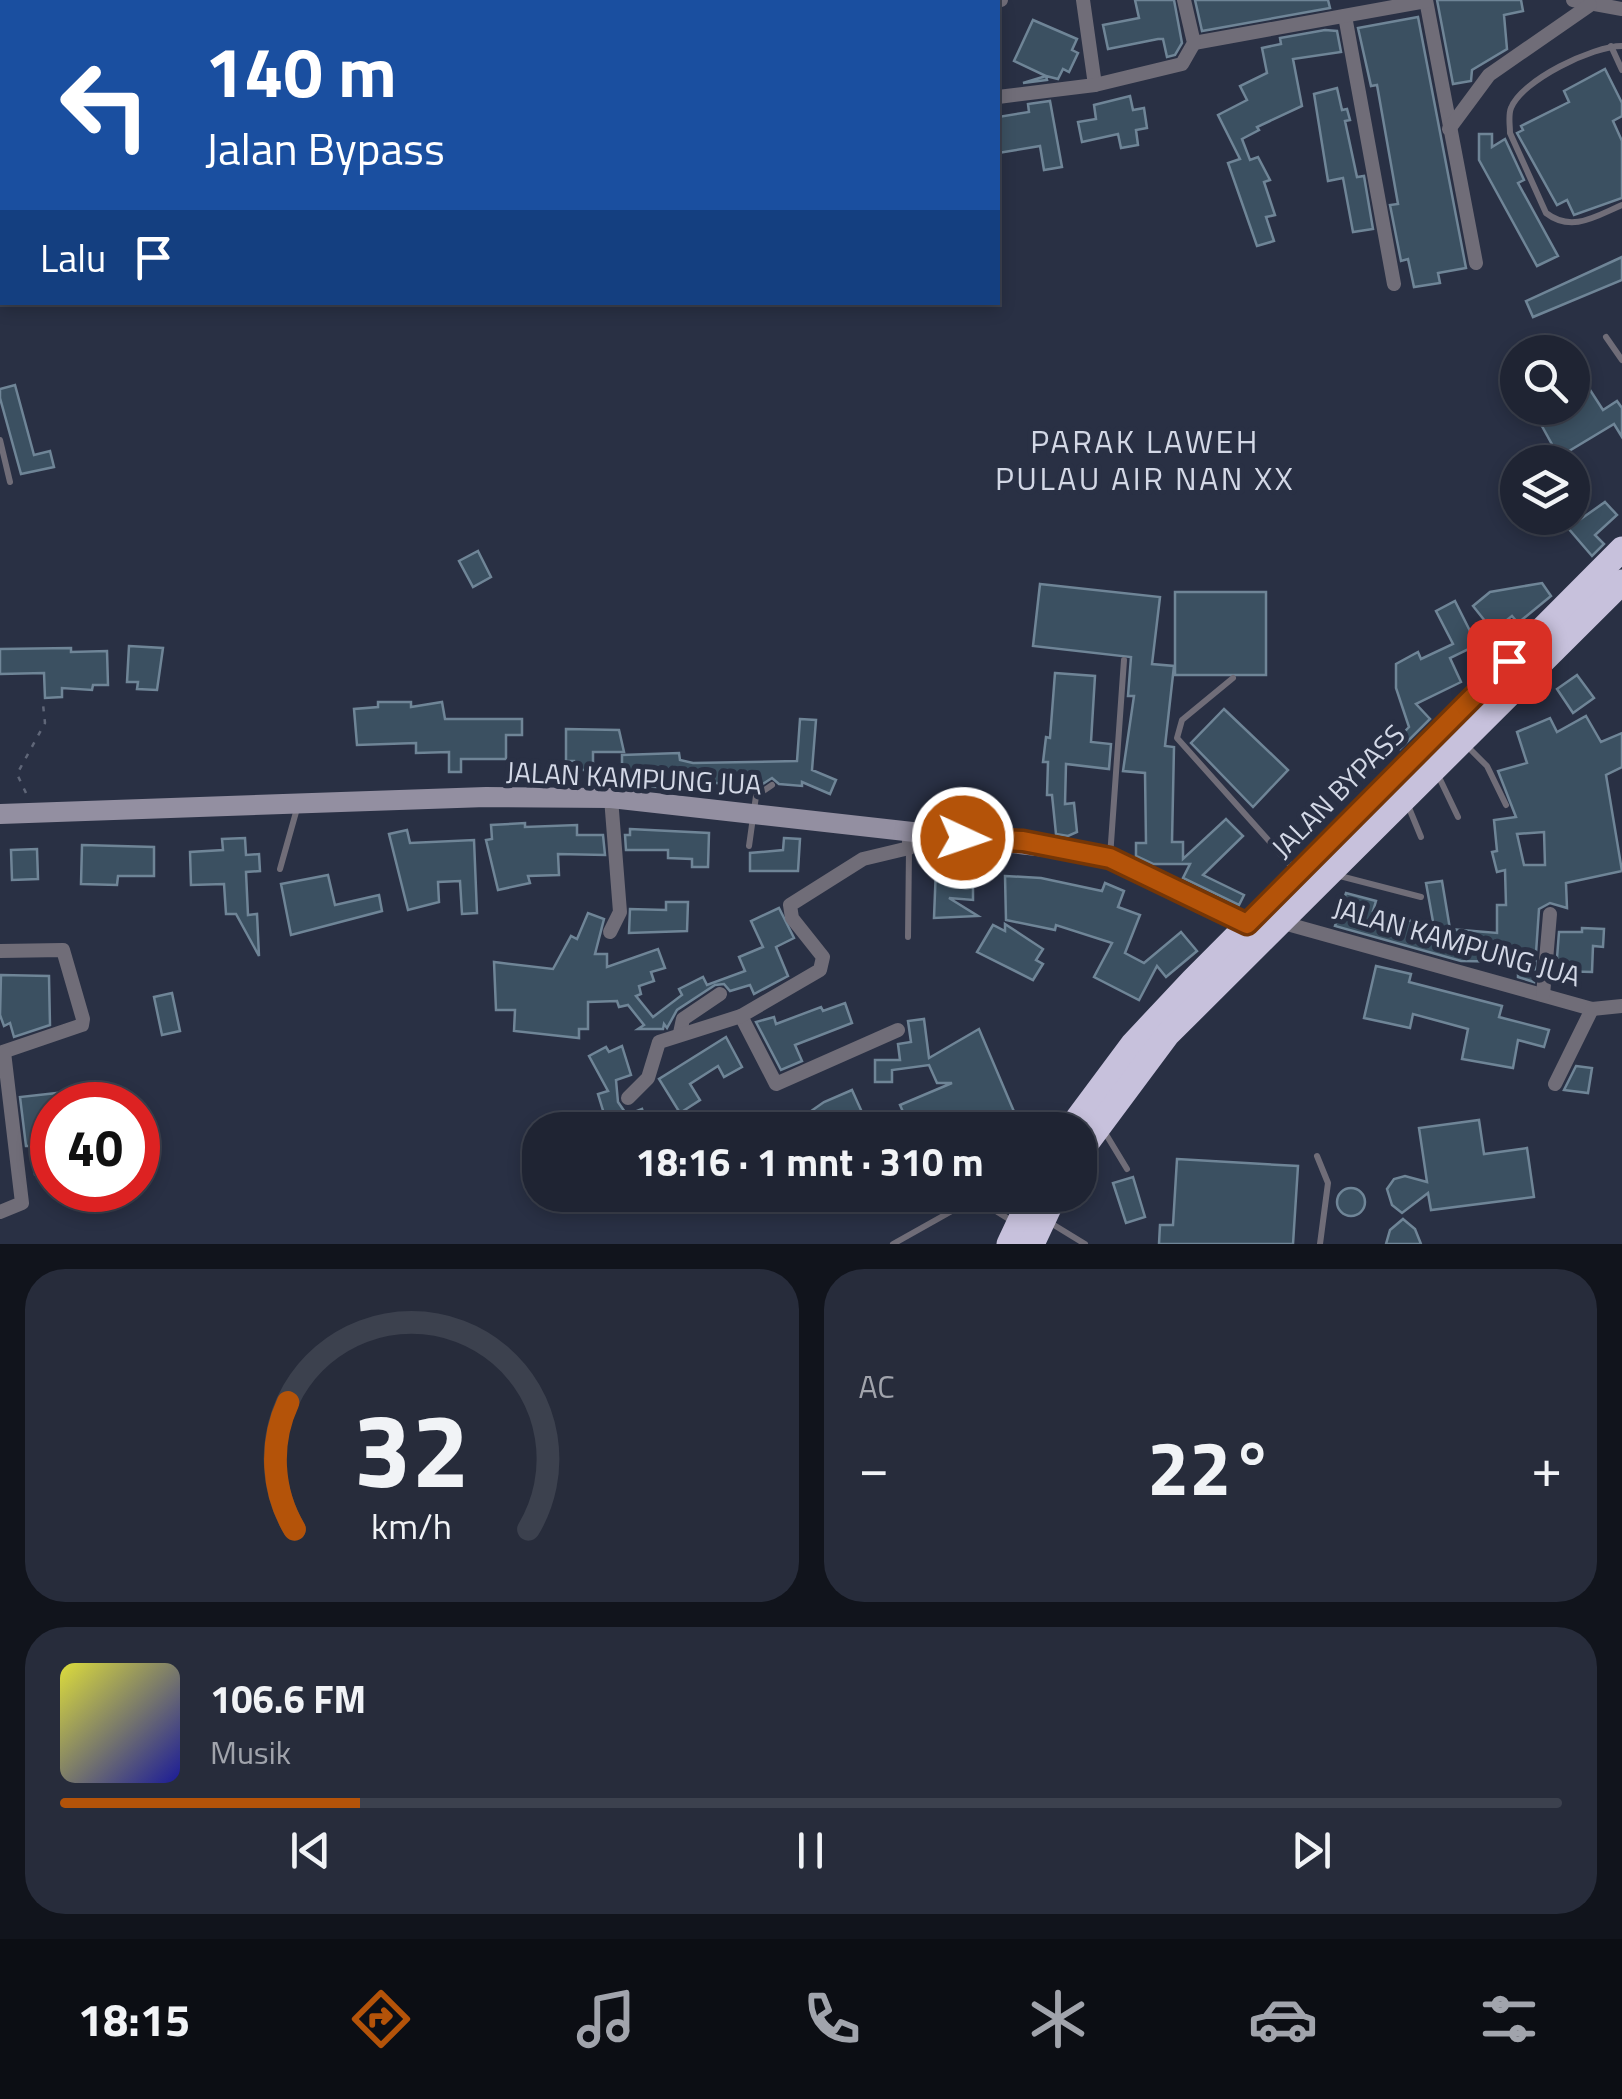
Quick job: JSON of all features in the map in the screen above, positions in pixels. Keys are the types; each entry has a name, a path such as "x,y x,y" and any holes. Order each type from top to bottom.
{"highway":[{"name":"JALAN BYPASS","path":"1098,1122 1167,1035 1461,740 1571,616 1622,549"},
{"name":"JALAN BYPASS","path":"1082,1112 1133,1044 1247,924 1571,616 1622,582"},
{"path":"1020,1237 1027,1212"},
{"path":"1020,1237 1048,1212"}],"street":[{"path":"1083,0 1095,84"},
{"path":"1000,97 1095,84 1182,64 1194,43 1184,0"},
{"path":"1572,0 1622,9"},
{"path":"1194,43 1426,1 1476,263"},
{"path":"1449,128 1488,75 1590,4"},
{"path":"1345,16 1394,284"},
{"name":"JALAN KAMPUNG JUA","path":"0,814 486,797 611,798 752,810 909,840 1023,841 1110,858 1247,924"},
{"path":"610,932 620,912 611,798"},
{"path":"628,1098 648,1078 655,1046 680,1033 700,1031 741,1016 792,990 823,966 816,946 792,918 794,901 876,853 909,840"},
{"path":"1543,996 1550,914"},
{"name":"JALAN KAMPUNG JUA","path":"1278,922 1592,1009 1622,1006"},
{"path":"0,951 63,950 83,1018 82,1026 70,1032 2,1053 22,1204 0,1212"},
{"path":"680,1033 684,1018 720,994"},
{"path":"1555,1084 1592,1009"},
{"path":"741,1016 776,1084 898,1030"}],"lane":[{"path":"1611,46 1622,70"},
{"path":"1622,46 1577,54 1517,100 1511,109 1510,133 1546,213 1556,220 1581,223 1622,205"},
{"path":"1606,337 1622,360"},
{"path":"0,440 10,482"},
{"path":"1110,858 1124,660"},
{"path":"1233,678 1182,720 1177,738 1298,874"},
{"path":"1461,740 1487,766 1506,805"},
{"path":"1434,768 1458,817"},
{"path":"749,846 752,810 758,794 772,785"},
{"path":"1404,797 1421,837"},
{"path":"280,869 298,804"},
{"path":"908,937 909,840"},
{"path":"1330,874 1421,898"},
{"path":"1098,1122 1126,1169"},
{"path":"1317,1156 1328,1183 1320,1244"},
{"path":"893,1244 948,1212"},
{"path":"993,1212 1020,1237"},
{"path":"1044,1219 1085,1244"}],"path":[{"path":"33,810 17,774 45,722 44,704"}],"building":[{"path":"1135,0 1174,0 1182,43 1175,55 1167,57 1163,39 1108,49 1103,25 1139,18"},
{"path":"1195,0 1328,0 1330,8 1202,31"},
{"path":"1437,0 1521,0 1523,11 1504,15 1507,49 1472,70 1471,81 1453,84"},
{"path":"1418,17 1466,268 1438,273 1440,283 1414,287 1408,259 1401,261 1390,205 1398,204 1377,85 1371,86 1358,28"},
{"path":"1033,20 1077,39 1072,50 1078,53 1069,72 1063,69 1058,79 1014,61"},
{"path":"1337,31 1341,52 1293,59 1302,106 1257,127 1259,130 1242,139 1250,160 1258,157 1270,180 1264,182 1275,215 1266,217 1274,241 1257,246 1228,163 1240,159 1218,115 1247,100 1240,86 1267,73 1262,48 1281,44 1280,38"},
{"path":"1605,69 1622,103 1622,116 1613,121 1622,141 1622,198 1574,215 1567,200 1557,205 1517,133 1523,130 1521,126 1569,102 1564,91"},
{"path":"1337,88 1342,110 1347,109 1350,120 1345,121 1357,177 1364,176 1373,229 1353,232 1343,178 1328,181 1314,94"},
{"path":"1130,96 1133,110 1144,108 1147,128 1136,130 1138,145 1121,148 1118,134 1082,142 1078,122 1096,119 1094,105"},
{"path":"1050,101 1062,167 1044,170 1040,146 1000,153 1000,117 1029,112 1028,104"},
{"path":"1479,134 1492,134 1492,147 1505,139 1524,180 1518,183 1558,256 1537,266 1479,160"},
{"path":"1622,257 1622,280 1533,317 1526,301"},
{"path":"15,385 34,455 50,451 54,467 21,474 0,398 0,389"},
{"path":"1590,390 1603,410 1617,401 1622,408 1622,437 1614,424 1579,445 1552,445 1541,425 1590,425"},
{"path":"1605,502 1617,515 1595,535 1604,544 1592,556 1574,535 1590,535 1590,513"},
{"path":"478,551 491,577 473,587 459,561"},
{"path":"1542,583 1551,596 1518,623 1512,616 1493,631 1473,606 1490,592"},
{"path":"1040,584 1160,597 1152,664 1174,666 1165,746 1174,747 1172,842 1183,842 1183,859 1226,819 1243,836 1203,875 1244,895 1239,905 1183,878 1190,864 1153,864 1136,856 1136,843 1146,843 1145,773 1123,771 1134,696 1128,696 1131,657 1033,646"},
{"path":"1175,592 1266,592 1266,675 1175,675"},
{"path":"1455,601 1477,645 1450,658 1461,682 1416,704 1430,719 1400,749 1394,743 1409,727 1396,688 1396,664 1418,652 1421,659 1453,644 1436,611"},
{"path":"129,646 163,648 157,690 137,689 138,682 127,682"},
{"path":"71,648 71,652 107,651 108,685 93,685 92,690 62,688 62,697 45,698 44,673 0,674 0,649"},
{"path":"1055,673 1095,676 1091,742 1111,744 1109,769 1066,764 1065,804 1074,803 1077,832 1068,836 1056,834 1052,795 1047,795 1048,762 1043,762 1046,737 1050,738"},
{"path":"1577,675 1594,698 1573,713 1557,689"},
{"path":"378,702 411,702 411,707 442,702 445,719 522,719 522,735 506,735 506,759 461,759 461,772 449,772 449,752 416,753 416,743 357,745 354,709 378,707"},
{"path":"1224,709 1288,770 1253,807 1191,743"},
{"path":"1586,716 1601,742 1622,733 1622,767 1606,775 1622,871 1566,883 1567,908 1550,903 1539,909 1534,982 1518,977 1518,962 1461,961 1335,926 1346,893 1376,901 1373,911 1434,927 1426,883 1442,881 1450,929 1497,933 1497,905 1506,905 1505,870 1497,872 1492,852 1497,851 1494,820 1516,817 1498,771 1527,763 1517,732 1550,718 1557,732","holes":["1544,832 1545,865 1524,865 1517,834"]},
{"path":"800,719 816,720 812,770 836,780 830,794 802,782 802,786 779,784 772,778 755,789 697,780 656,781 656,787 622,785 622,755 679,753 680,760 693,763 797,761"},
{"path":"566,729 619,730 624,752 593,752 593,770 574,770 574,761 566,761"},
{"path":"525,823 525,827 577,825 577,835 603,835 605,855 558,854 559,875 528,876 530,883 498,890 486,840 492,839 491,825"},
{"path":"630,829 709,833 708,867 692,867 692,859 668,858 668,850 626,850 625,835 630,835"},
{"path":"407,830 410,843 474,840 477,913 462,914 460,881 438,882 439,902 408,910 389,834"},
{"path":"245,838 246,855 259,854 260,871 246,872 248,915 257,914 259,956 236,914 226,914 224,884 191,885 190,852 223,850 222,839"},
{"path":"784,838 800,839 798,871 750,871 750,853 783,850"},
{"path":"82,845 154,847 154,876 118,876 117,885 81,884"},
{"path":"37,849 38,879 12,880 11,850"},
{"path":"936,867 973,869 973,900 949,898 978,916 934,918"},
{"path":"328,875 335,905 379,895 382,911 291,935 281,884"},
{"path":"1005,876 1041,878 1102,891 1105,883 1124,891 1118,907 1140,915 1125,953 1144,963 1181,932 1197,951 1166,977 1157,966 1139,1000 1094,977 1112,943 1056,925 1055,930 1006,920"},
{"path":"666,902 688,902 687,931 629,933 630,909 666,910"},
{"path":"779,908 794,938 776,947 788,976 754,994 750,985 730,991 724,984 715,985 677,1010 667,1028 664,1024 663,1029 638,1029 644,1025 628,1005 619,1007 617,1001 588,1002 588,1029 579,1029 579,1038 514,1031 515,1010 496,1010 494,962 553,969 571,936 577,939 588,913 604,919 595,954 607,954 607,967 658,949 665,968 651,972 654,981 639,986 641,994 636,996 653,1017 682,995 679,989 703,977 707,985 745,971 739,957 763,947 751,921"},
{"path":"1005,924 1043,949 1036,960 1043,964 1033,980 977,952 993,925 1005,931"},
{"path":"1582,928 1604,929 1603,947 1593,946 1592,972 1556,971 1559,932 1582,932"},
{"path":"1376,966 1411,974 1409,982 1502,1006 1499,1017 1549,1030 1544,1047 1518,1040 1513,1068 1462,1059 1468,1029 1413,1014 1410,1028 1364,1018"},
{"path":"1,975 49,976 50,1025 14,1037 10,1023 4,1026 0,1015"},
{"path":"172,993 180,1031 162,1035 154,997"},
{"path":"845,1003 852,1023 795,1045 802,1061 781,1070 756,1022 774,1017 776,1024 821,1007 823,1011"},
{"path":"924,1019 929,1058 979,1029 1014,1112 903,1112 900,1105 952,1083 937,1083 929,1065 892,1070 892,1082 875,1082 875,1060 900,1060 898,1044 911,1042 908,1021"},
{"path":"726,1037 742,1067 724,1077 718,1066 690,1084 700,1100 682,1112 659,1079"},
{"path":"622,1046 631,1075 616,1080 618,1102 625,1112 604,1112 598,1094 608,1091 589,1056 606,1047 609,1052"},
{"path":"1576,1066 1592,1068 1588,1093 1564,1090"},
{"path":"852,1090 862,1112 810,1112"},
{"path":"30,1096 30,1146 26,1146 20,1097"},
{"path":"1479,1120 1484,1154 1527,1148 1534,1197 1431,1210 1428,1193 1402,1213 1392,1205 1387,1189 1394,1179 1405,1176 1427,1182 1419,1128"},
{"path":"1177,1159 1298,1166 1293,1244 1159,1244 1160,1225 1173,1225"},
{"path":"1133,1177 1145,1217 1126,1223 1113,1183"},
{"path":"1351,1188 1361,1192 1365,1202 1361,1212 1351,1216 1341,1212 1337,1202 1341,1192"},
{"path":"1403,1219 1415,1229 1421,1244 1386,1244 1390,1230"}],"district":[{"name":"PARAK LAWEH PULAU AIR NAN XX","path":"1145,460"}],"route":[{"path":"963,838 1023,841 1110,858 1247,924 1509,661"}]}
